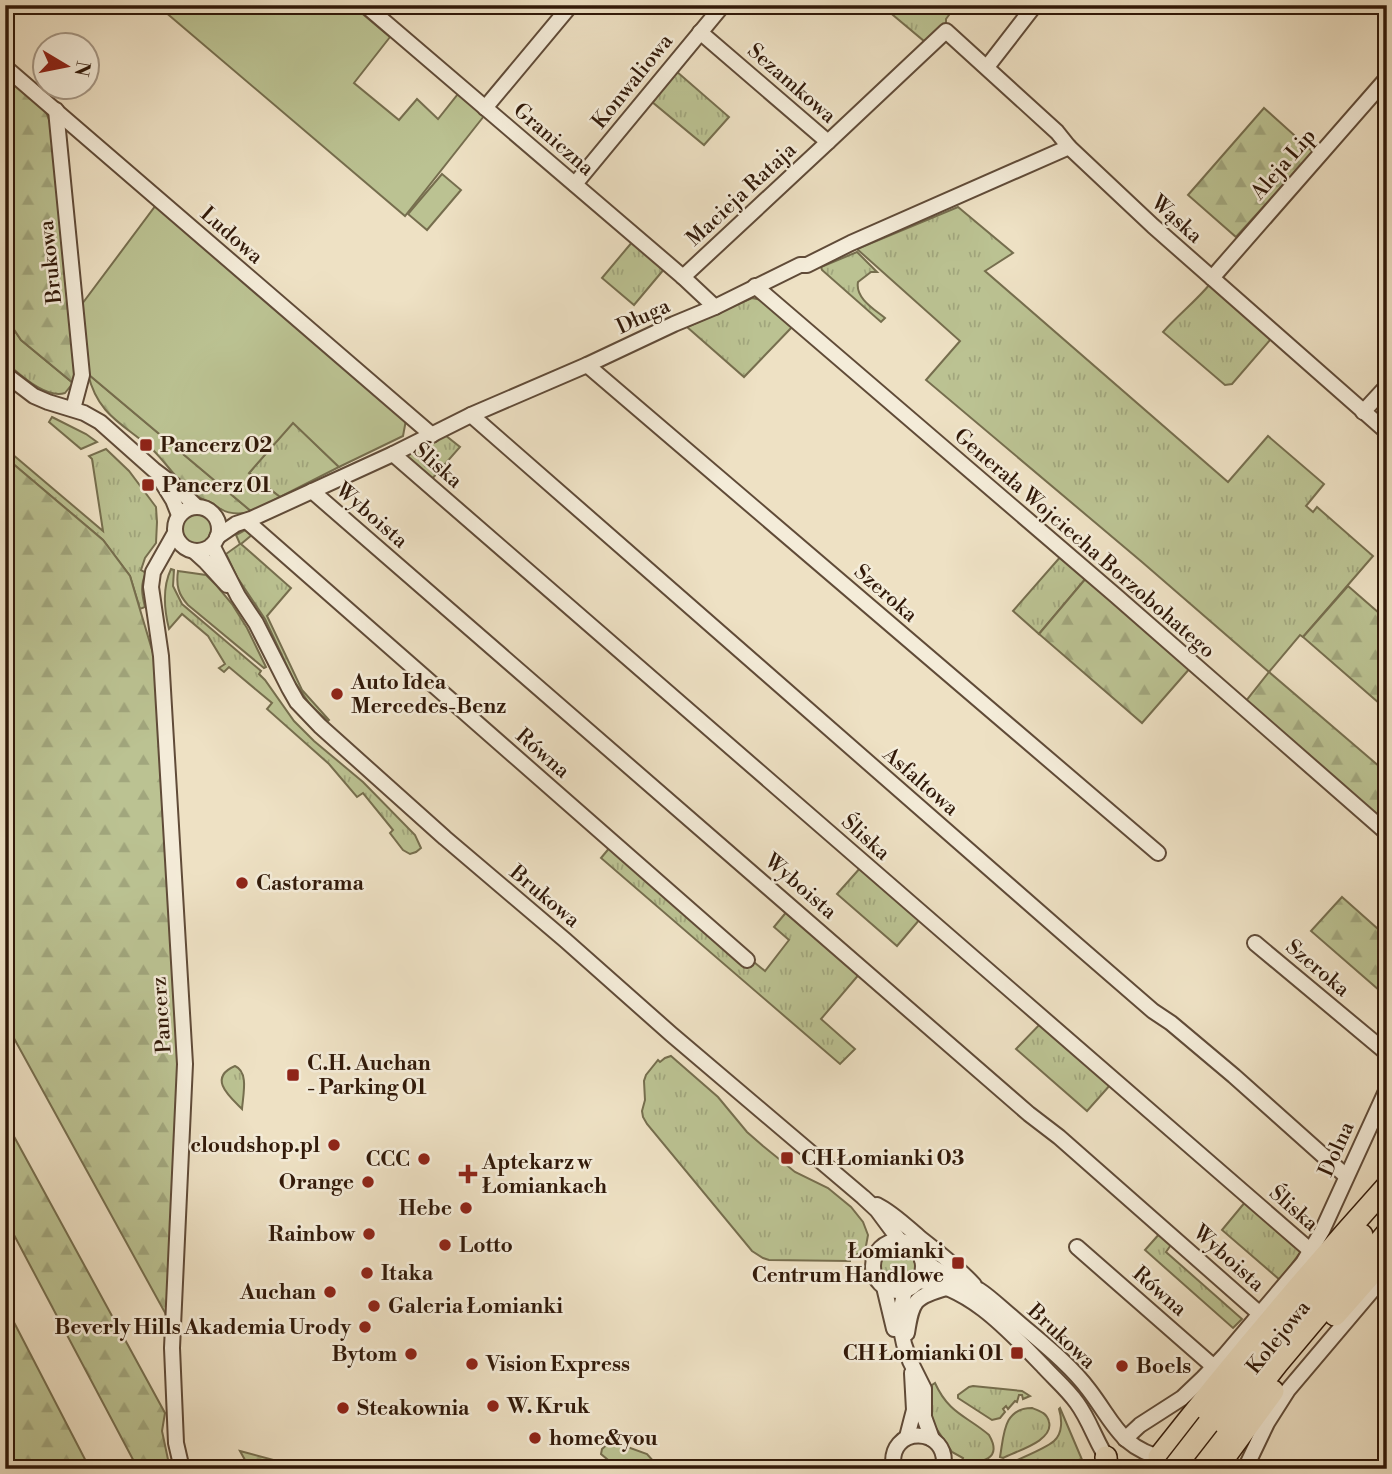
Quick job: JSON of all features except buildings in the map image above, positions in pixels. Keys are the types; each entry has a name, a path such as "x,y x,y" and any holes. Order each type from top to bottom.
{"highway":[{"path":"1161,1465 1219,1381 1387,1186"},
{"name":"Kolejowa","path":"1195,1469 1214,1429 1265,1351 1387,1208"},
{"name":"Kolejowa","path":"1161,1465 1214,1429 1387,1233"},
{"path":"1216,1469 1273,1391 1387,1256"}],"street":[{"name":"Graniczna","path":"365,5 715,307"},
{"path":"485,108 571,5"},
{"name":"Konwaliowa","path":"575,184 723,5"},
{"path":"987,67 1035,5"},
{"name":"Sezamkowa","path":"700,32 828,142 946,30"},
{"name":"Wąska","path":"946,30 1057,132 1069,147 1153,226 1387,432"},
{"name":"Ludowa","path":"5,67 432,435"},
{"name":"Aleja Lip","path":"1212,278 1387,78"},
{"name":"Brukowa","path":"56,110 82,375 73,409"},
{"name":"Macieja Rataja","path":"682,276 828,142"},
{"name":"Długa","path":"215,541 242,522 393,454 471,415 715,307 800,265 807,265 1069,147"},
{"name":"Generała Wojciecha Borzobohatego","path":"755,286 1387,833"},
{"name":"Szeroka","path":"587,365 1157,853"},
{"path":"5,374 34,396 73,409 100,422 197,507 210,511 216,518 219,528 215,541 204,550 174,552 160,560"},
{"path":"1363,412 1387,386"},
{"name":"Asfaltowa","path":"471,415 1153,1011 1234,1076 1346,1176"},
{"name":"Śliska","path":"393,454 1311,1251"},
{"path":"154,470 179,515"},
{"name":"Wyboista","path":"312,491 1260,1314"},
{"path":"190,550 179,542 175,533 175,522 186,509 197,507"},
{"path":"216,518 242,522"},
{"name":"Równa","path":"242,522 250,524 747,960"},
{"name":"Pancerz","path":"175,533 153,572 151,587 160,656 185,1065 172,1348 176,1443 182,1469"},
{"name":"Brukowa","path":"215,541 238,596"},
{"name":"Brukowa","path":"190,550 201,556 238,596 256,623 293,695 320,726 444,838 863,1197 877,1210 900,1241"},
{"name":"Szeroka","path":"1255,943 1387,1054"},
{"name":"Dolna","path":"1125,1439 1140,1425 1182,1398 1214,1367 1295,1274 1322,1231 1387,1088"},
{"path":"863,1197 895,1217 960,1271 977,1289"},
{"name":"Brukowa","path":"863,1197 877,1228 881,1247"},
{"path":"892,1241 900,1241 912,1245 919,1252 922,1273 918,1282 905,1290 896,1291 884,1287 876,1279 873,1269 874,1256 881,1247 892,1241"},
{"name":"Równa","path":"1077,1247 1214,1367"},
{"name":"Brukowa","path":"922,1260 977,1289 1039,1340 1089,1390 1115,1429 1125,1439 1161,1465 1175,1462 1187,1469"},
{"name":"Kolejowa","path":"1245,1469 1267,1423 1288,1390 1387,1273"},
{"name":"Brukowa","path":"918,1282 935,1284 958,1293 979,1306 1019,1341 1076,1401 1109,1465"},
{"path":"884,1287 895,1332 924,1389 924,1417 932,1439 942,1450 943,1469"},
{"path":"905,1349 911,1312 918,1299 946,1288"},
{"path":"905,1290 900,1325 905,1349"},
{"path":"908,1437 914,1410 912,1365"},
{"path":"894,1469 892,1460 899,1443 917,1435 932,1439"}],"green space":[{"path":"157,5 352,5 390,37 354,83 399,120 417,99 438,119 458,94 484,116 405,216"},
{"path":"881,5 945,5 952,11 946,19 946,25 924,41"},
{"path":"676,71 729,117 704,145 651,101"},
{"path":"5,72 32,95 32,102 43,104 51,125 78,377 73,383 21,340 5,316"},
{"path":"1264,108 1313,152 1236,237 1188,195"},
{"path":"442,174 461,190 427,230 408,214"},
{"path":"156,205 406,420 403,436 339,467 293,423 249,473 280,497 252,512 88,374 82,304"},
{"path":"958,207 1013,253 985,271 1228,482 1268,436 1324,484 1306,506 1313,512 1317,507 1373,556 1269,672 926,380 960,341 857,249"},
{"path":"633,241 665,268 634,305 602,278"},
{"path":"857,252 877,272 871,272 858,282 858,288 866,303 885,318 881,322 822,270 821,267"},
{"path":"1210,284 1271,339 1232,384 1225,385 1163,332"},
{"path":"752,298 762,300 793,326 744,377 687,327"},
{"path":"5,316 21,340 73,383 65,393 57,394 41,389 5,362"},
{"path":"88,374 252,512 228,512 188,489 153,450 105,410 92,388"},
{"path":"52,417 97,442 81,449 49,422"},
{"path":"293,422 339,467 280,497 249,473"},
{"path":"445,435 460,447 431,480 404,456"},
{"path":"5,448 103,531 92,459 89,456 106,449 129,471 156,507 156,543 145,558 141,570 146,573 142,590 145,607 140,609 130,576 103,540 5,457"},
{"path":"5,457 103,540 130,576 158,670 182,1054 169,1320 5,1022"},
{"path":"197,513 208,518 213,529 208,540 197,545 186,540 181,529 186,518"},
{"path":"247,529 253,534 241,544 291,588 267,616 302,690 328,721 311,706 294,681 265,619 237,577 226,554 240,544 236,535"},
{"path":"1062,555 1087,577 1039,634 1013,611"},
{"path":"171,569 174,570 173,586 182,604 261,671 259,674 294,721 363,782 415,835 421,848 410,854 403,850 390,833 393,830 363,793 357,797 329,764 267,709 272,703 229,667 224,672 219,668 225,664 208,636 182,614 169,629 165,599"},
{"path":"178,571 206,575 217,586 247,628 266,667 188,605 178,589"},
{"path":"1087,577 1191,667 1142,723 1039,634"},
{"path":"1348,586 1387,620 1387,710 1303,637"},
{"path":"1269,672 1387,773 1387,829 1246,701"},
{"path":"611,846 765,971 789,940 774,927 788,910 861,972 821,1019 855,1049 840,1064 601,858"},
{"path":"861,867 920,919 897,946 837,894"},
{"path":"1342,897 1387,937 1387,997 1311,931"},
{"path":"1040,1024 1111,1084 1087,1111 1016,1049"},
{"path":"671,1056 718,1097 747,1132 763,1146 795,1172 828,1188 851,1207 863,1222 868,1235 863,1251 855,1258 850,1258 850,1261 769,1260 752,1251 643,1117 646,1075 658,1060 660,1062"},
{"path":"235,1066 244,1079 242,1109 227,1093 222,1082 227,1071"},
{"path":"5,1120 165,1413 162,1431 170,1469 138,1469 5,1218"},
{"path":"1246,1201 1302,1250 1280,1280 1222,1230"},
{"path":"1161,1232 1173,1242 1166,1252 1242,1319 1233,1328 1145,1250"},
{"path":"898,1249 911,1254 916,1267 911,1280 898,1285 885,1280 880,1267 885,1254"},
{"path":"5,1305 90,1469 5,1469"},
{"path":"935,1383 952,1408 989,1435 993,1450 988,1458 977,1462 962,1461 963,1458 952,1452 932,1418 932,1385"},
{"path":"973,1386 1022,1391 1030,1396 1023,1399 1022,1395 1019,1395 1017,1402 1008,1409 1006,1406 1003,1409 1005,1412 1000,1418 992,1420 958,1398 958,1395"},
{"path":"1032,1408 1047,1416 1049,1429 1046,1435 1025,1449 1000,1457 1004,1432 1010,1418 1022,1409"},
{"path":"1060,1408 1086,1469 997,1469 1054,1441 1060,1430"},
{"path":"611,1441 647,1454 655,1463 643,1469 619,1469 601,1454 602,1449"},
{"path":"240,1451 307,1469 250,1469"}],"place":[{"name":"Pancerz 02","path":"146,445"},
{"name":"Pancerz 01","path":"148,485"},
{"name":"Auto Idea Mercedes-Benz","path":"337,694"},
{"name":"Castorama","path":"242,883"},
{"name":"C.H. Auchan - Parking 01","path":"293,1075"},
{"name":"cloudshop.pl","path":"334,1145"},
{"name":"CH Łomianki 03","path":"787,1158"},
{"name":"CCC","path":"424,1159"},
{"name":"Aptekarz w Łomiankach","path":"468,1174"},
{"name":"Orange","path":"368,1182"},
{"name":"Hebe","path":"466,1208"},
{"name":"Rainbow","path":"369,1234"},
{"name":"Lotto","path":"445,1245"},
{"name":"Łomianki Centrum Handlowe","path":"958,1263"},
{"name":"Itaka","path":"367,1273"},
{"name":"Auchan","path":"330,1292"},
{"name":"Galeria Łomianki","path":"374,1306"},
{"name":"Beverly Hills Akademia Urody","path":"365,1327"},
{"name":"CH Łomianki 01","path":"1017,1353"},
{"name":"Bytom","path":"411,1354"},
{"name":"Vision Express","path":"472,1364"},
{"name":"Boels","path":"1122,1366"},
{"name":"W. Kruk","path":"493,1406"},
{"name":"Steakownia","path":"343,1408"},
{"name":"home&you","path":"535,1438"}]}
